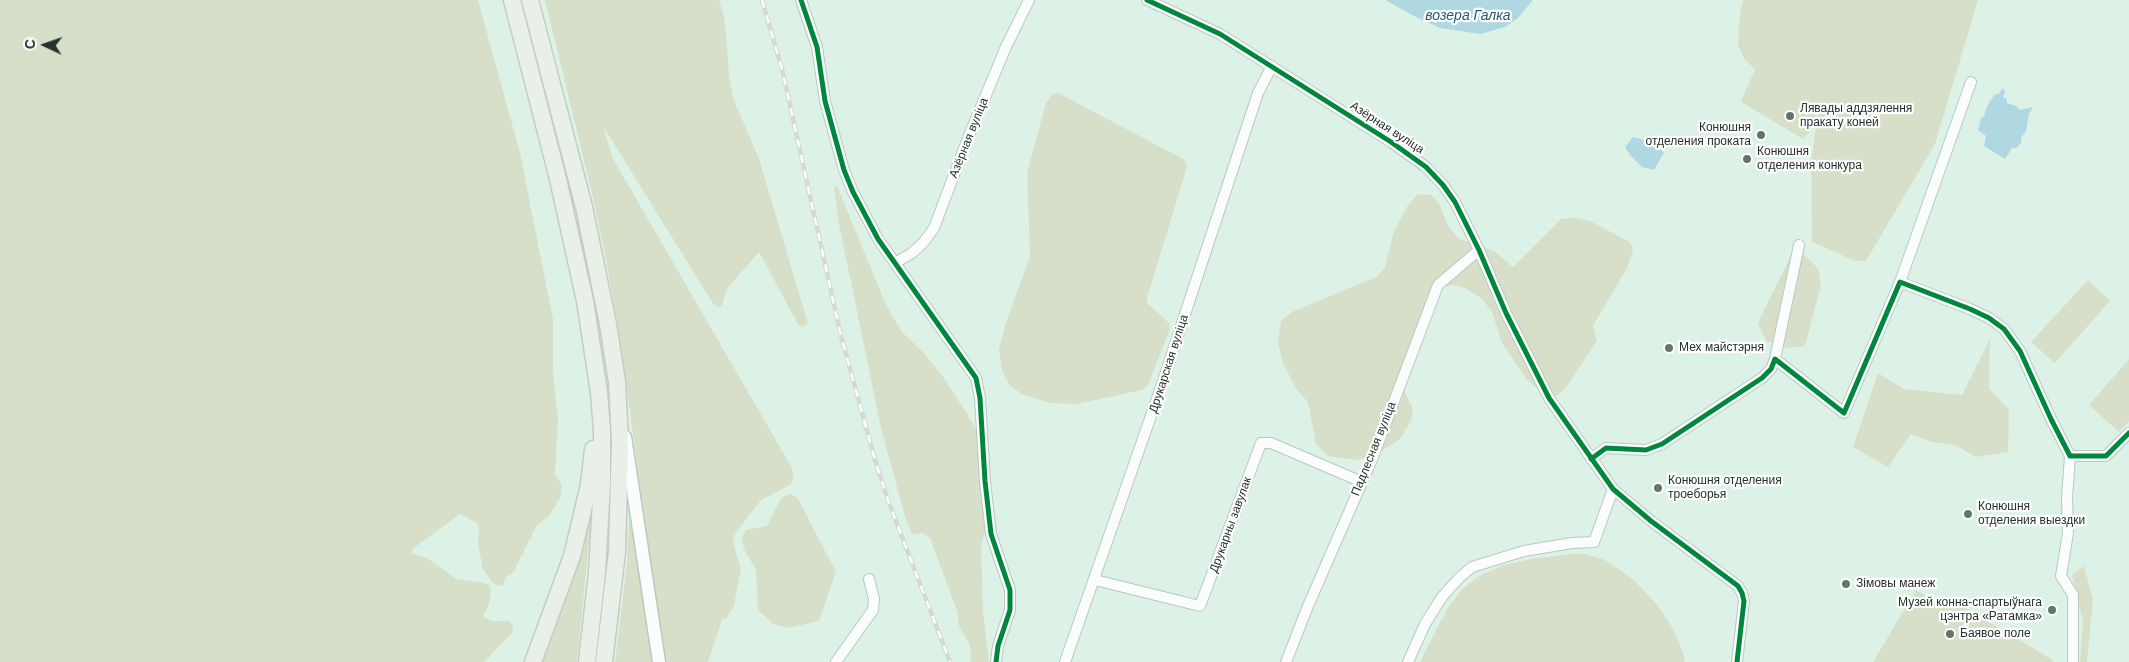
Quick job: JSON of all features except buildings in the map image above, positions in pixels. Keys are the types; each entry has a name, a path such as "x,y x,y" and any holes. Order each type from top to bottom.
{"highway":[{"path":"512,0 558,179 585,301 599,392 602,431 602,483 597,573 587,662"},
{"path":"530,0 584,207 608,324 617,382 620,442 617,552 604,662"},
{"path":"533,662 572,556 589,485 593,448 591,342"}],"street":[{"path":"801,0 817,47 826,101 844,170 864,215 895,263 976,378 980,398 985,481 991,534 1010,590 1010,610 998,646 996,662"},
{"name":"Азёрная вуліца","path":"895,263 912,253 934,228 966,143 1028,0"},
{"name":"Азёрная вуліца","path":"1147,0 1220,34 1272,66 1426,167 1443,184 1455,202 1479,250 1506,313 1549,398 1613,489 1651,521 1738,586 1744,601 1737,662"},
{"name":"Друкарская вуліца","path":"1065,662 1162,386 1258,93 1272,66"},
{"path":"1775,359 1844,413 1900,282 1971,82"},
{"path":"1591,459 1606,448 1626,447 1646,450 1662,444 1762,378 1770,369 1775,359 1799,245"},
{"name":"Падлесная вуліца","path":"1286,662 1362,482 1438,285 1479,250"},
{"path":"1900,282 1970,309 1989,318 2004,329 2020,351 2051,420 2070,456 2067,498 2068,533 2061,576 2073,595 2073,662"},
{"path":"617,382 659,662"},
{"path":"2070,456 2106,456 2129,433"},
{"name":"Друкарны завулак","path":"1095,580 1200,606 1261,443 1271,443 1362,482"},
{"path":"1408,662 1425,624 1442,597 1472,567 1524,551 1572,543 1594,542 1613,489"},
{"path":"836,662 873,610 874,599 869,579"}],"green space":[{"path":"0,0 478,0 520,153 553,319 553,372 558,421 555,474 562,486 561,496 549,516 537,525 513,573 506,577 503,585 498,586 492,582 483,569 478,544 479,530 477,523 460,514 412,549 412,553 427,558 456,579 489,585 491,591 489,604 483,616 492,621 509,621 513,626 512,633 484,662 0,662"},
{"path":"545,0 719,0 725,20 729,76 733,98 759,159 807,320 807,324 803,327 799,326 759,252 727,289 722,305 719,307 714,305 603,126 612,157 792,468 794,479 790,485 761,500 735,534 733,542 741,570 734,605 727,618 722,620 708,662 664,662 620,339 608,270 595,206"},
{"path":"1743,0 1978,0 1935,144 1866,261 1855,261 1812,242 1811,162 1820,99 1811,130 1803,139 1741,102 1755,69 1744,59 1738,45 1740,13"},
{"path":"1058,93 1185,160 1187,167 1147,298 1147,303 1169,323 1170,329 1148,385 1142,390 1077,404 1049,403 1022,394 1009,385 1002,370 999,350 1005,325 1030,257 1027,173 1046,103 1052,95"},
{"path":"837,186 886,305 902,332 924,353 944,378 990,455 991,508 981,546 983,612 989,662 971,662 970,646 959,626 957,611 930,538 923,533 912,534 905,517 881,428 839,224 834,187"},
{"path":"1418,194 1431,195 1439,203 1448,226 1459,239 1494,251 1513,267 1561,219 1575,218 1590,221 1630,242 1633,250 1627,268 1593,326 1597,340 1566,388 1558,395 1549,398 1527,380 1502,343 1492,312 1482,299 1467,289 1455,285 1438,288 1409,356 1405,393 1413,409 1411,421 1400,439 1373,457 1356,460 1328,456 1316,444 1308,402 1296,389 1283,363 1278,343 1281,321 1292,312 1376,277 1385,268 1393,234 1399,222 1408,205"},
{"path":"1795,247 1818,268 1821,285 1805,346 1787,348 1766,341 1758,323"},
{"path":"2088,280 2110,301 2055,363 2031,342"},
{"path":"1990,339 1989,388 2009,410 2008,452 1976,457 1955,445 1931,442 1911,434 1888,467 1853,447 1878,373 1904,389 1962,395"},
{"path":"2129,359 2129,421 2119,432 2089,405"},
{"path":"594,491 577,662 542,662 548,642"},
{"path":"630,491 652,662 615,662 627,563"},
{"path":"790,494 797,497 836,572 819,621 788,628 773,624 758,610 756,570 744,549 742,538 746,530 767,526 781,498"},
{"path":"1585,554 1605,560 1634,580 1658,606 1672,627 1683,652 1685,662 1420,662 1447,609 1461,590 1479,576 1504,565 1531,559"},
{"path":"2084,566 2093,599 2087,662 2080,662 2083,622 2072,574"},
{"name":"Баявое поле","path":"1916,590 1947,608 1952,600 2053,660 2052,662 1873,662"}],"water":[{"name":"возера Галка","path":"1385,0 1533,0 1518,18 1505,27 1480,34 1440,28"},
{"path":"2002,88 2005,91 2003,97 2007,99 2007,103 2016,106 2020,110 2033,107 2029,114 2026,131 2021,138 2021,143 2017,148 2012,148 2005,159 1984,146 1986,136 1978,130 1981,118 1984,117 1989,103 1994,95 2000,93"},
{"path":"1633,137 1656,143 1664,153 1654,170 1642,167 1630,155 1625,147"}],"railway":[{"path":"762,0 782,69 840,332 875,460 889,503 950,662"}],"cycle path":[{"path":"801,0 817,47 825,101 844,170 853,192 878,239 976,378 980,398 985,481 991,534 1010,590 1010,610 998,646 996,662"},
{"path":"1147,0 1220,34 1391,142 1426,167 1443,185 1455,202 1479,250 1506,313 1549,398 1613,489 1651,521 1738,586 1744,601 1737,662"},
{"path":"1591,459 1606,448 1646,450 1662,444 1762,378 1771,369 1775,359 1844,413 1900,282 1970,309 1989,318 2004,329 2020,351 2070,456 2106,456 2129,433"}],"place":[{"name":"Лявады аддзялення пракату коней","path":"1790,116"},
{"name":"Конюшня отделения проката","path":"1761,135"},
{"name":"Конюшня отделения конкура","path":"1747,159"},
{"name":"Мех майстэрня","path":"1669,348"},
{"name":"Конюшня отделения троеборья","path":"1658,488"},
{"name":"Конюшня отделения выездки","path":"1968,514"},
{"name":"Зімовы манеж","path":"1846,584"},
{"name":"Музей конна-спартыўнага цэнтра «Ратамка»","path":"2052,610"},
{"name":"Баявое поле","path":"1950,634"}]}
